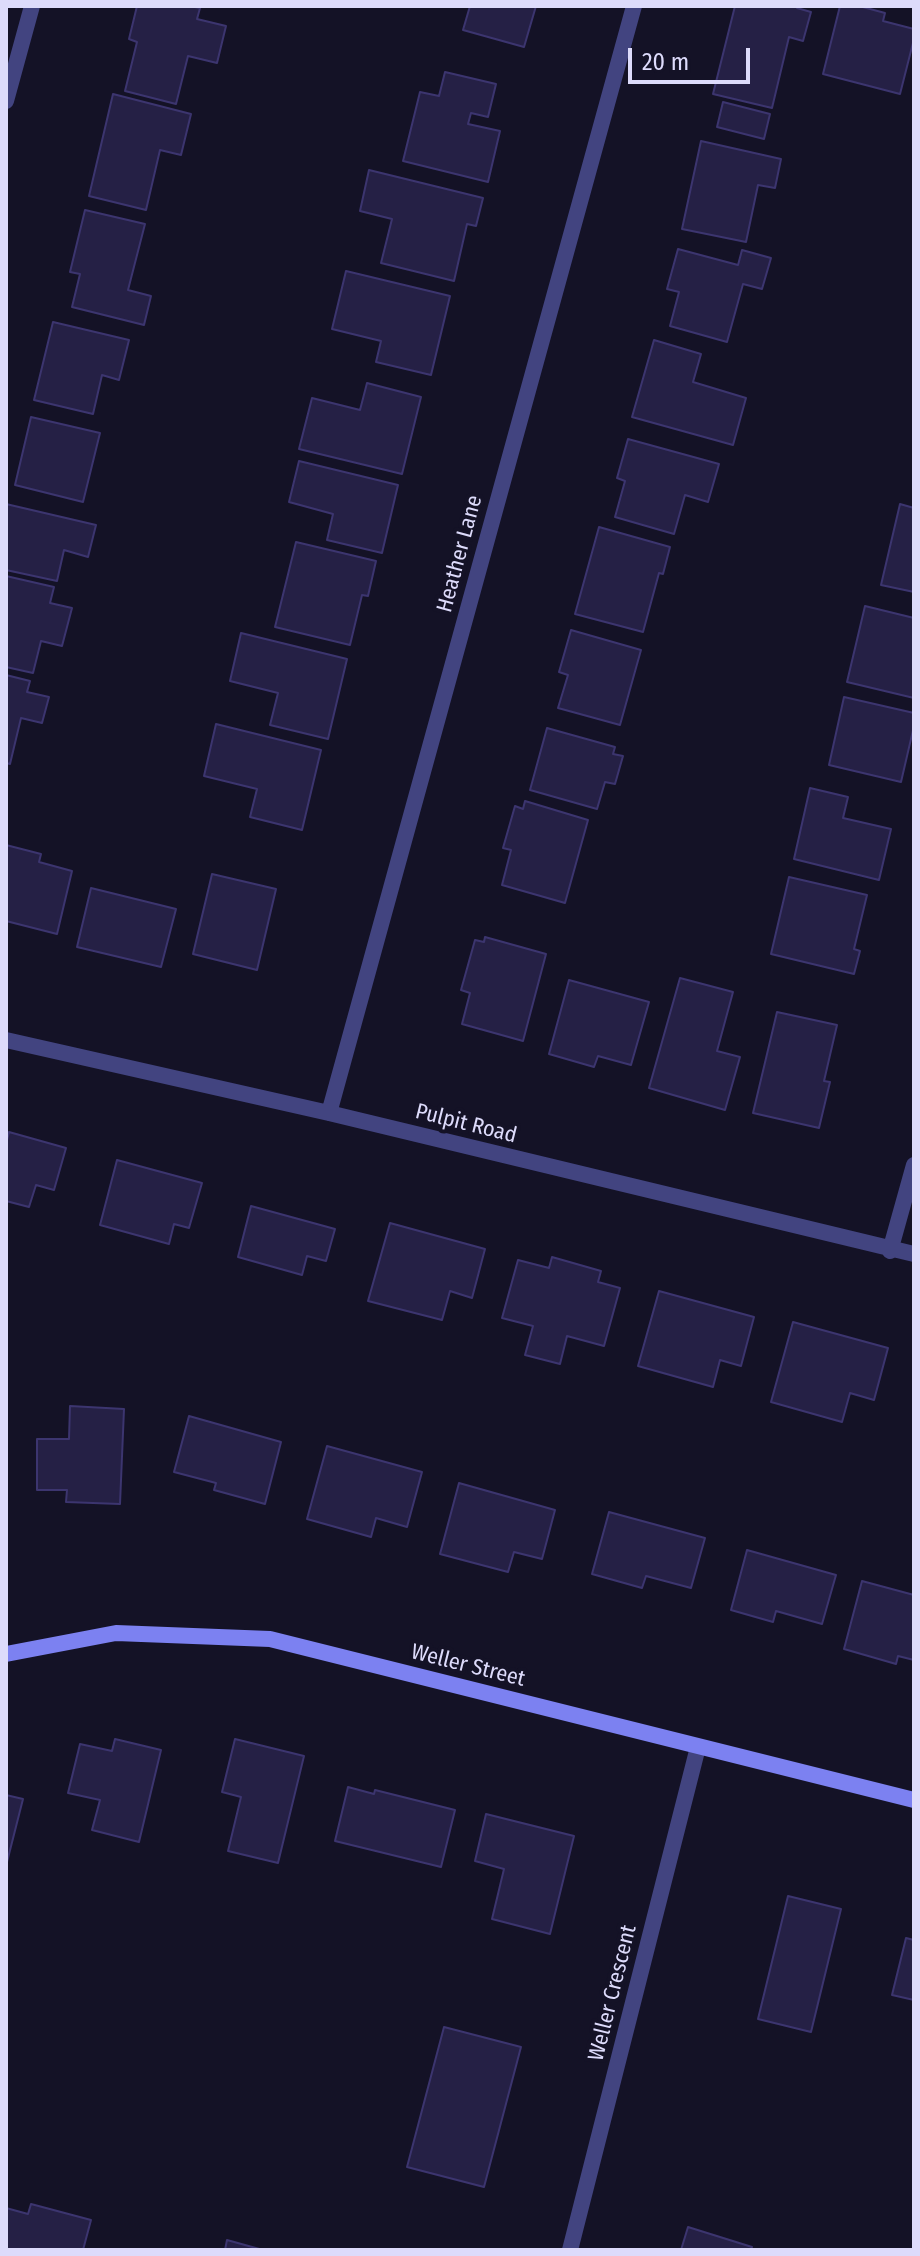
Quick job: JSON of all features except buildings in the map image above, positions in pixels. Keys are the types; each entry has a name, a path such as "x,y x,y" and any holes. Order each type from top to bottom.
{"street":[{"path":"6,101 32,6"},
{"name":"Heather Lane","path":"329,1113 634,6"},
{"name":"Pulpit Road","path":"6,1040 329,1113 890,1251 914,1254"},
{"path":"890,1251 914,1165"},
{"name":"Weller Street","path":"6,1654 116,1633 270,1639 914,1800"},
{"name":"Weller Crescent","path":"570,2250 698,1747"}]}
